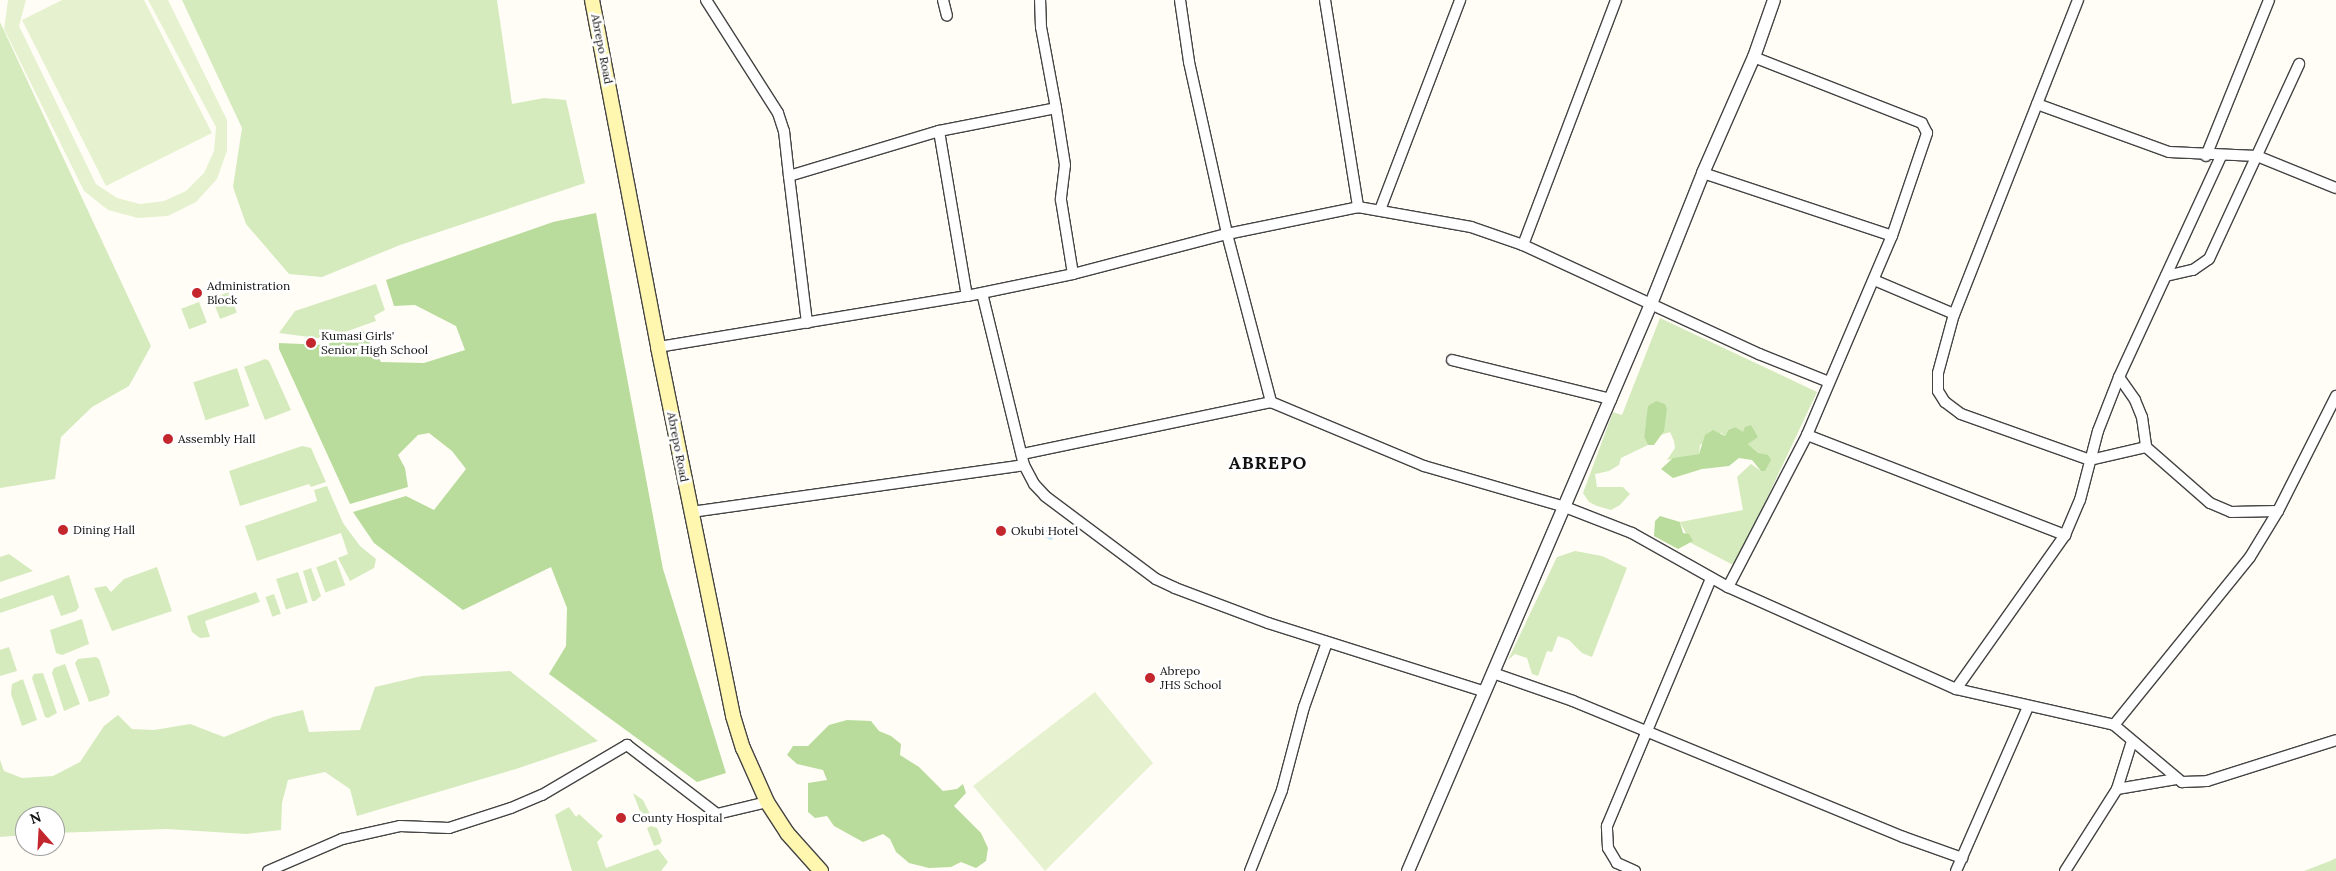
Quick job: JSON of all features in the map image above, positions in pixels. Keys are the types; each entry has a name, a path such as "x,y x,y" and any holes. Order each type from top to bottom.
{"main road":[{"name":"Abrepo Road","path":"592,0 658,347 733,716 743,748 767,802 787,833 821,871"}],"street":[{"path":"706,0 778,113 784,131 807,323"},
{"path":"943,0 947,16"},
{"path":"1040,0 1041,27 1065,165 1061,200 1073,274"},
{"path":"1180,0 1189,62 1227,234 1271,402"},
{"path":"1325,0 1358,207"},
{"path":"1380,210 1460,0"},
{"path":"1523,245 1616,0"},
{"path":"2078,0 1954,314 1938,373 1938,391 1946,402 1961,414 2090,460 2146,446"},
{"path":"2206,156 2269,0"},
{"path":"1408,871 1483,691 1493,673 1651,304 1702,173 1754,57 1771,1"},
{"path":"1728,587 1806,435 1874,280 1892,236 1927,133 1922,123 1754,57"},
{"path":"2166,276 2193,270 2209,259 2299,64"},
{"path":"2037,104 2169,152 2206,156 2257,156 2336,188"},
{"path":"789,176 939,131 1056,108"},
{"path":"939,131 967,296"},
{"path":"1956,689 2064,535 2080,500 2090,460 2119,377 2221,156"},
{"path":"1702,173 1892,236"},
{"path":"658,347 967,296 1073,274 1227,234 1358,207 1470,227 1523,245 1759,354 1829,382"},
{"path":"1874,280 1954,314"},
{"path":"982,293 1024,465 1034,484 1045,496 1156,579 1249,616 1483,691"},
{"path":"1452,360 1611,399"},
{"path":"2119,377 2139,408 2146,446 2210,503 2231,512 2278,511"},
{"path":"2114,725 2250,557 2278,511 2336,396"},
{"path":"1022,454 1271,402 1424,466 1565,507 1632,533 1728,587 1956,689 2028,707 2114,725 2176,779"},
{"path":"1806,435 2064,535"},
{"path":"691,512 1024,465"},
{"path":"1636,871 1617,863 1608,848 1607,826 1711,578"},
{"path":"1250,871 1282,790 1304,707 1327,642"},
{"path":"1493,673 1646,730 1903,837 1962,858"},
{"path":"1956,871 2028,707"},
{"path":"2117,789 2176,779 2194,783 2207,781 2336,740"},
{"path":"2065,871 2117,789 2132,741"},
{"path":"268,871 342,839 400,826 449,828 511,808 542,795 627,745 717,814 767,802"}],"green space":[{"path":"8,0 26,0 19,26 96,184 117,198 140,204 164,201 186,191 204,173 214,151 216,127 148,0 168,0 227,120 227,151 217,179 196,202 168,216 138,218 108,210 84,191 4,29"},
{"path":"62,0 144,0 212,133 106,186 22,20"},
{"path":"182,0 497,0 512,104 544,98 566,100 585,183 400,245 322,277 289,274 246,224 233,187 242,128"},
{"path":"0,22 151,346 129,386 92,407 61,437 55,479 0,488"},
{"path":"596,213 663,569 726,773 697,782 549,674 566,646 567,608 551,567 463,610 374,543 353,512 406,496 434,510 466,469 452,451 429,433 418,435 398,455 405,468 408,487 350,504 279,349 279,343 325,345 363,330 381,362 424,363 465,350 456,326 415,305 394,306 386,280 553,222"},
{"path":"376,284 385,310 374,316 376,321 325,339 279,333 295,311"},
{"path":"229,292 237,313 220,319 212,298"},
{"path":"199,302 207,323 189,329 181,309"},
{"path":"1660,318 1817,392 1735,566 1691,543 1680,522 1743,510 1737,477 1751,464 1761,471 1758,453 1748,444 1751,440 1735,427 1728,430 1725,436 1721,433 1700,445 1699,454 1667,460 1675,448 1674,441 1670,432 1658,436 1667,409 1646,423 1644,437 1648,445 1621,458 1619,465 1609,471 1595,474 1597,487 1623,487 1630,494 1620,505 1611,510 1597,506 1589,502 1583,493 1613,412 1622,415"},
{"path":"265,359 269,361 291,410 265,420 244,367"},
{"path":"237,368 249,406 206,420 193,382"},
{"path":"1656,401 1665,404 1667,409 1664,431 1654,445 1648,445 1644,437 1648,406"},
{"path":"1751,425 1758,437 1748,444 1758,453 1768,455 1771,460 1765,471 1761,471 1752,460 1739,458 1729,466 1702,469 1673,478 1661,469 1673,458 1699,454 1705,435 1713,430 1725,436 1728,430 1735,427 1743,432 1745,427"},
{"path":"302,446 311,448 326,482 311,487 309,484 240,506 229,471"},
{"path":"327,486 343,523 360,546 376,559 374,568 350,581 338,558 348,554 341,533 257,561 245,526 317,501 314,490"},
{"path":"1660,516 1680,522 1683,533 1689,534 1693,541 1678,549 1654,536 1655,521"},
{"path":"1575,551 1602,556 1627,568 1592,657 1582,653 1569,640 1558,636 1552,652 1547,651 1538,676 1532,674 1527,658 1515,654 1508,660 1557,557"},
{"path":"9,554 33,571 0,582 0,557"},
{"path":"336,560 345,585 326,593 316,567"},
{"path":"157,567 172,611 112,631 94,588 106,586 111,592 124,579"},
{"path":"311,568 321,596 315,601 312,601 303,571"},
{"path":"298,572 308,602 286,610 276,579"},
{"path":"69,575 79,607 76,611 61,616 53,595 0,613 0,599"},
{"path":"256,592 260,602 205,621 210,637 200,638 192,632 187,616"},
{"path":"274,594 281,614 272,617 265,597"},
{"path":"82,619 89,644 62,655 56,653 50,630"},
{"path":"9,647 17,671 0,676 0,650"},
{"path":"96,657 99,659 110,692 108,696 89,702 75,663 78,659"},
{"path":"65,664 80,704 64,711 52,673 54,668"},
{"path":"510,671 598,741 516,769 357,816 350,789 325,772 288,780 282,803 281,830 246,834 167,829 65,833 65,806 15,806 15,836 0,837 0,760 4,771 22,778 53,776 80,762 104,726 118,715 132,729 154,730 190,724 224,737 273,717 303,710 309,732 360,730 375,687 422,676"},
{"path":"43,673 57,713 48,718 45,717 32,678 34,674"},
{"path":"23,679 37,720 22,726 11,694 12,684"},
{"path":"1095,692 1153,763 1045,871 973,786"},
{"path":"847,720 871,721 879,731 891,736 901,744 900,755 919,767 943,791 957,789 963,784 966,793 954,806 981,833 988,848 986,861 976,868 961,862 951,867 929,868 909,863 896,852 890,839 883,834 863,842 834,826 827,816 815,818 808,812 808,783 827,780 823,770 797,764 787,755 793,746 808,746 829,725"},
{"path":"633,793 643,800 650,814 643,819"},
{"path":"569,807 576,817 579,814 603,836 597,842 606,868 658,849 668,862 661,871 572,871 555,815"},
{"path":"651,826 657,828 662,841 654,846 647,828"},
{"path":"2336,858 2336,871 2304,871 2330,861"}],"water":[{"path":"1042,527 1054,532 1052,540 1038,535 1037,529"}],"place":[{"name":"Administration Block","path":"197,293"},
{"name":"Kumasi Girls' Senior High School","path":"311,343"},
{"name":"Assembly Hall","path":"168,439"},
{"name":"Dining Hall","path":"63,530"},
{"name":"Okubi Hotel","path":"1001,531"},
{"name":"Abrepo JHS School","path":"1150,678"},
{"name":"County Hospital","path":"621,818"}],"district":[{"name":"ABREPO","path":"1268,463"}]}
